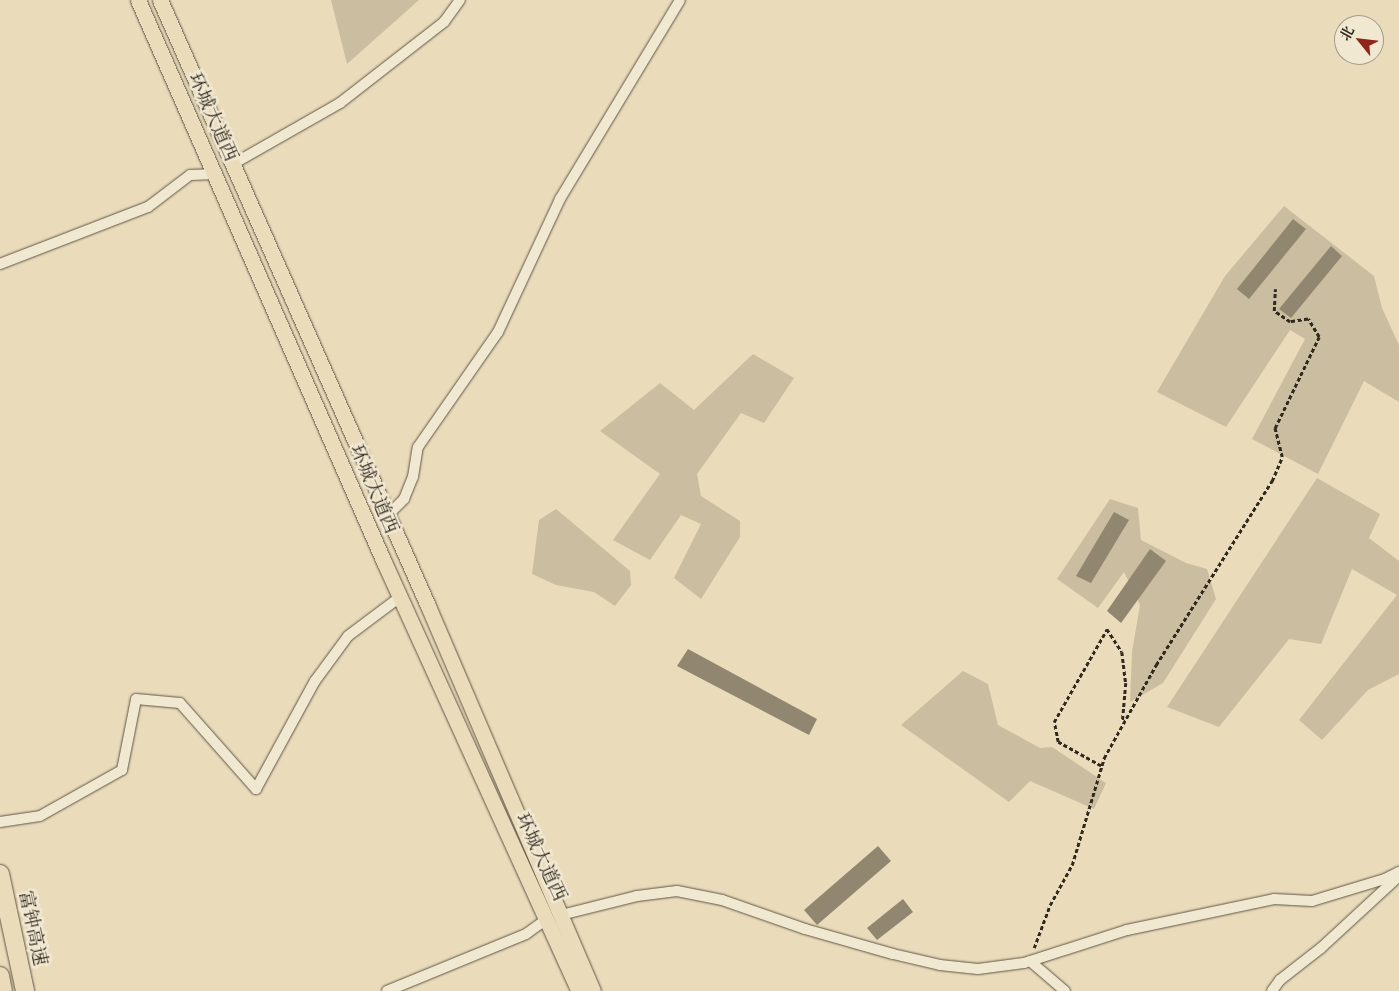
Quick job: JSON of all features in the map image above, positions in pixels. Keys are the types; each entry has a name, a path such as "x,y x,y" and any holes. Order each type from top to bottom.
{"highway":[{"name":"富钟高速","path":"0,874 25,991"},
{"path":"0,976 3,991"}],"main road":[{"name":"环城大道西","path":"138,0 216,174 400,597 554,917 593,991"},
{"name":"环城大道西","path":"160,0 388,515 554,917 578,991"}],"street":[{"path":"233,164 340,103 444,22 460,0"},
{"path":"388,515 404,499 414,477 418,447 498,332 560,199 680,0"},
{"path":"0,264 7,264 148,208 190,175 216,174"},
{"path":"0,822 40,816 122,770 136,699 180,704 256,789 315,681 348,636 400,597"},
{"path":"387,991 526,934 554,917 637,896 677,891 722,900 805,929 940,965 978,969 1030,961 1127,930 1274,900 1312,901 1386,879 1399,872"},
{"path":"1272,991 1280,980 1321,948 1399,876"},
{"path":"1030,961 1065,991"}],"path":[{"path":"1030,961 1050,905 1072,865 1101,766 1123,724 1219,563 1272,481 1282,457 1275,428 1319,337 1308,319 1290,322 1274,311 1275,289"},
{"path":"1101,766 1058,742 1054,722 1107,629 1122,652 1126,684 1123,724"}],"shaded area":[{"path":"331,0 419,0 347,64"},
{"path":"1284,206 1374,276 1382,308 1399,345 1399,402 1364,381 1318,474 1252,439 1305,339 1290,330 1226,427 1157,392 1225,276"},
{"path":"753,354 794,378 764,423 741,413 697,474 701,496 740,521 740,537 701,599 674,578 701,524 681,515 650,560 613,540 660,474 600,431 660,383 694,410"},
{"path":"1317,478 1380,514 1369,538 1399,561 1399,674 1368,690 1322,740 1299,720 1397,595 1352,569 1321,644 1289,639 1219,727 1167,707"},
{"path":"1110,499 1138,508 1141,540 1186,563 1207,569 1216,599 1163,683 1130,702 1132,652 1140,605 1124,572 1098,608 1057,579"},
{"path":"556,509 630,571 631,585 615,606 594,592 556,585 532,574 539,520"},
{"path":"963,671 988,684 998,725 1040,748 1052,747 1106,783 1094,809 1030,781 1009,802 901,725"}],"building":[{"path":"1293,219 1306,229 1249,299 1237,289"},
{"path":"1331,246 1342,256 1291,318 1279,309"},
{"path":"1114,512 1129,520 1091,583 1076,576"},
{"path":"1150,549 1166,561 1121,623 1107,611"},
{"path":"688,649 817,719 809,735 677,666"},
{"path":"878,846 891,861 817,925 804,910"},
{"path":"903,899 913,912 877,940 867,928"}]}
